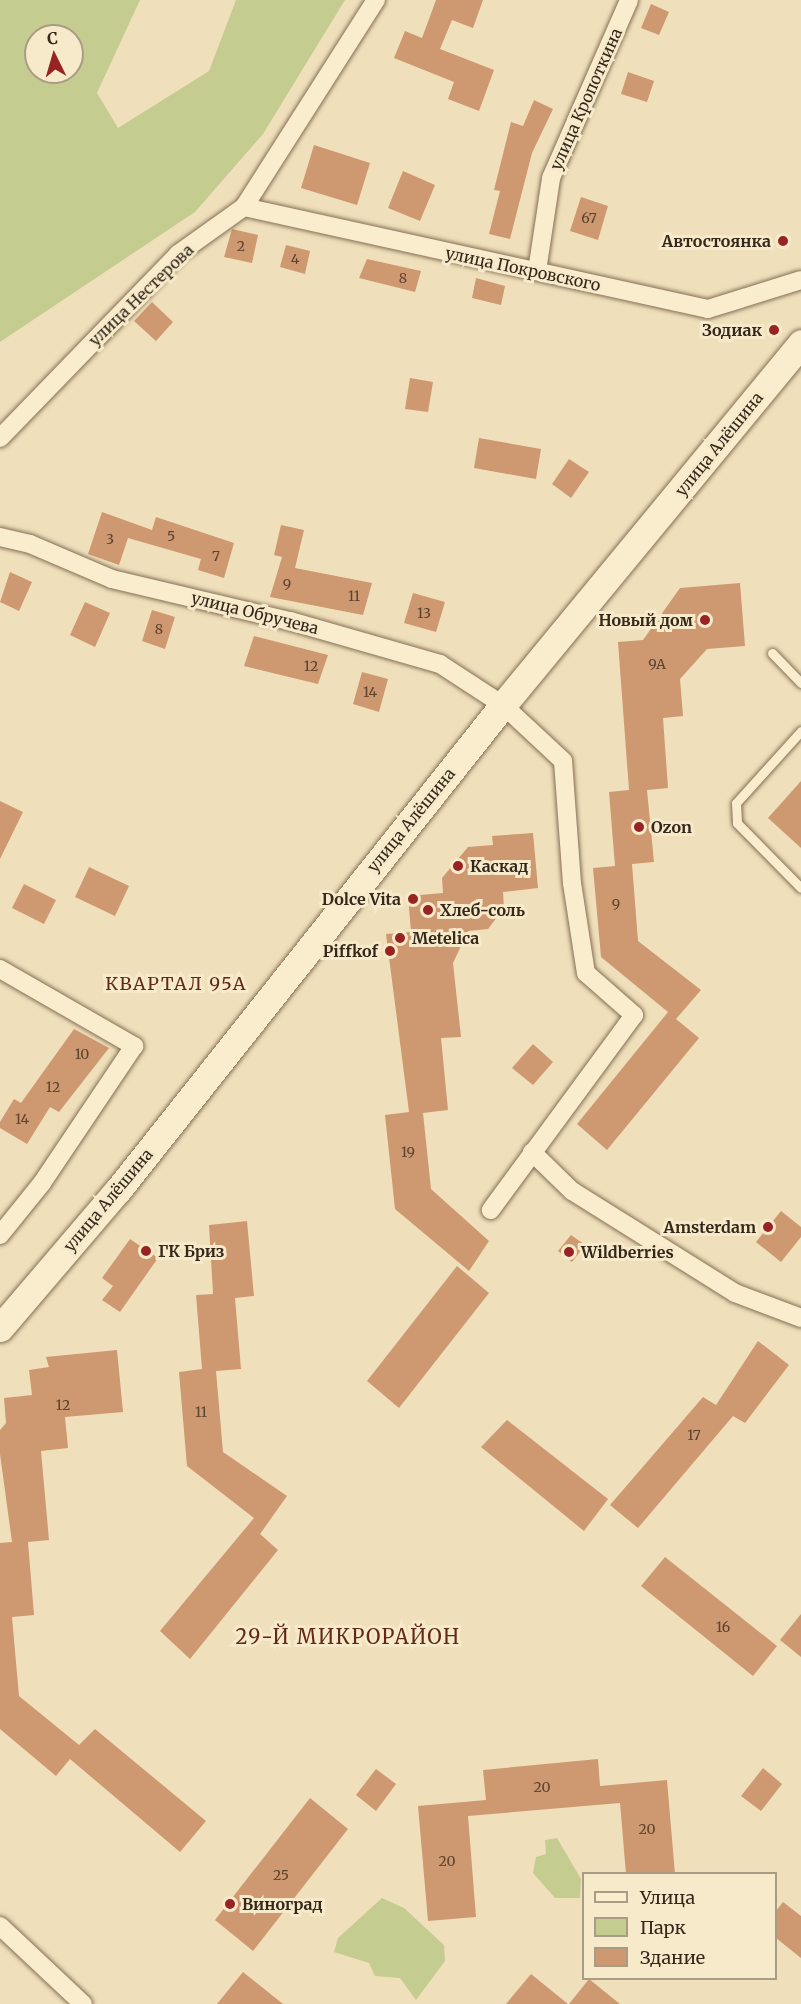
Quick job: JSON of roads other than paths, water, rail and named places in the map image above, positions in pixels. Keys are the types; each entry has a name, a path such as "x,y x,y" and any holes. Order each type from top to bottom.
{"street":[{"name":"улица Нестерова","path":"0,438 178,254 244,207 376,0"},
{"name":"улица Кропоткина","path":"537,271 551,178 629,0"},
{"name":"улица Покровского","path":"244,207 708,309 801,280"},
{"name":"улица Алёшина","path":"2,1320 118,1190 503,705 801,343"},
{"name":"улица Обручева","path":"0,537 30,544 112,579 290,621 440,664 503,705 563,760 572,883 586,973 634,1016 532,1152"},
{"path":"0,969 134,1046 42,1183 0,1235"},
{"path":"490,1210 532,1152 572,1191 735,1293 801,1318"},
{"path":"0,1926 83,2004"}],"lane":[{"path":"772,653 801,683"},
{"path":"801,730 736,803 737,824 801,888"}],"place":[{"name":"Автостоянка","path":"783,241"},
{"name":"Зодиак","path":"774,330"},
{"name":"Новый дом","path":"705,620"},
{"name":"Ozon","path":"639,827"},
{"name":"Каскад","path":"458,866"},
{"name":"Dolce Vita","path":"413,899"},
{"name":"Хлеб-соль","path":"428,910"},
{"name":"Metelica","path":"400,938"},
{"name":"Piffkof","path":"390,951"},
{"name":"Amsterdam","path":"768,1227"},
{"name":"ГК Бриз","path":"146,1251"},
{"name":"Wildberries","path":"569,1252"},
{"name":"Виноград","path":"230,1904"}],"district":[{"name":"КВАРТАЛ 95А","path":"176,984"},
{"name":"29-Й МИКРОРАЙОН","path":"348,1636"}]}
